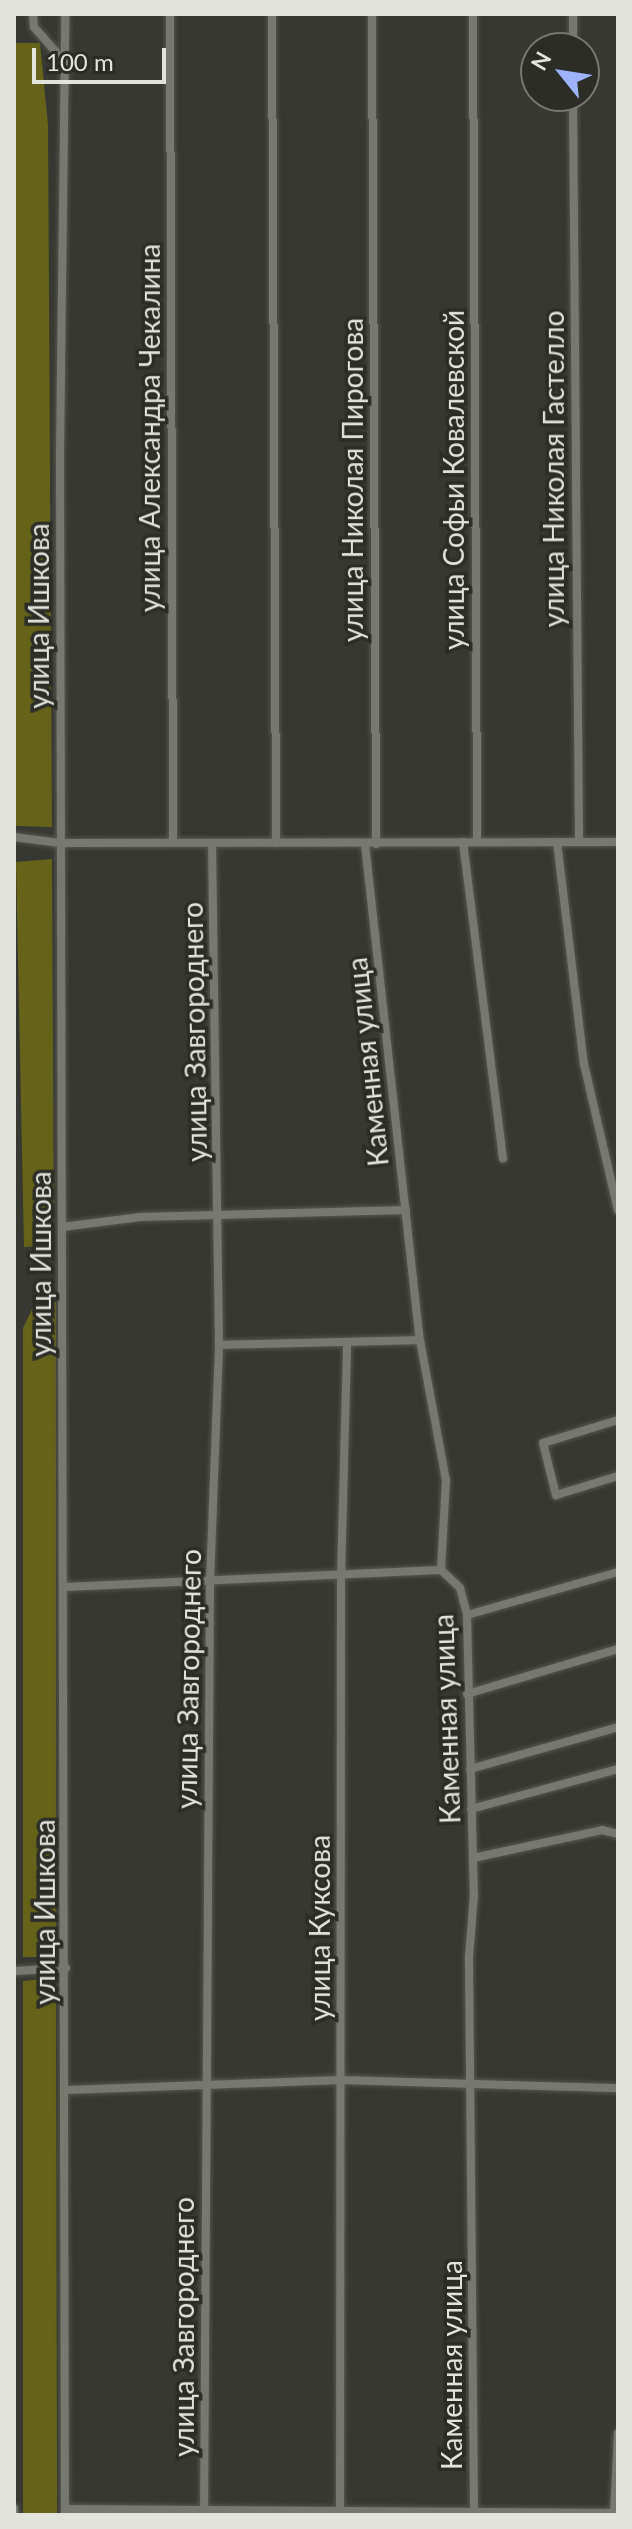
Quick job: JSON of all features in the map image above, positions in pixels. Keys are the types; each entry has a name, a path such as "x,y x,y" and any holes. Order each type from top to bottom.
{"street":[{"path":"33,14 34,27 63,61"},
{"name":"улица Ишкова","path":"65,14 60,843 67,2090 65,2512"},
{"name":"улица Александра Чекалина","path":"170,14 173,842"},
{"path":"272,14 276,843"},
{"name":"улица Николая Пирогова","path":"372,14 376,844"},
{"name":"улица Софьи Ковалевской","path":"473,14 477,842"},
{"name":"улица Николая Гастелло","path":"573,112 579,842"},
{"path":"14,837 60,843 618,842"},
{"path":"463,842 503,1158"},
{"path":"557,842 584,1064 618,1210"},
{"name":"улица Завгороднего","path":"204,2511 210,1582 219,1345 212,843"},
{"name":"Каменная улица","path":"365,844 420,1340 446,1480 441,1570 460,1588 467,1615 473,1858 474,2510"},
{"path":"62,1227 219,1214 406,1210"},
{"path":"219,1345 420,1340"},
{"name":"улица Куксова","path":"340,2512 341,1577 347,1344"},
{"path":"618,1420 543,1443 556,1495 618,1476"},
{"path":"64,1587 341,1577 441,1570"},
{"path":"467,1615 618,1572"},
{"path":"467,1694 618,1649"},
{"path":"470,1769 618,1727"},
{"path":"471,1809 618,1769"},
{"path":"473,1858 602,1830 618,1834"},
{"path":"14,1971 66,1968"},
{"path":"67,2090 207,2082 341,2080 618,2088"},
{"path":"65,2512 474,2510 615,2513 618,2433"},
{"path":"14,2508 14,2515"}],"shaded area":[{"path":"14,43 40,43 48,125 52,827 15,826"},
{"path":"52,859 54,1235 48,1245 24,1247 16,862"},
{"path":"56,1302 56,1957 23,1957 23,1328 35,1303"},
{"path":"41,1979 56,1993 57,2515 23,2515 23,1981"}]}
